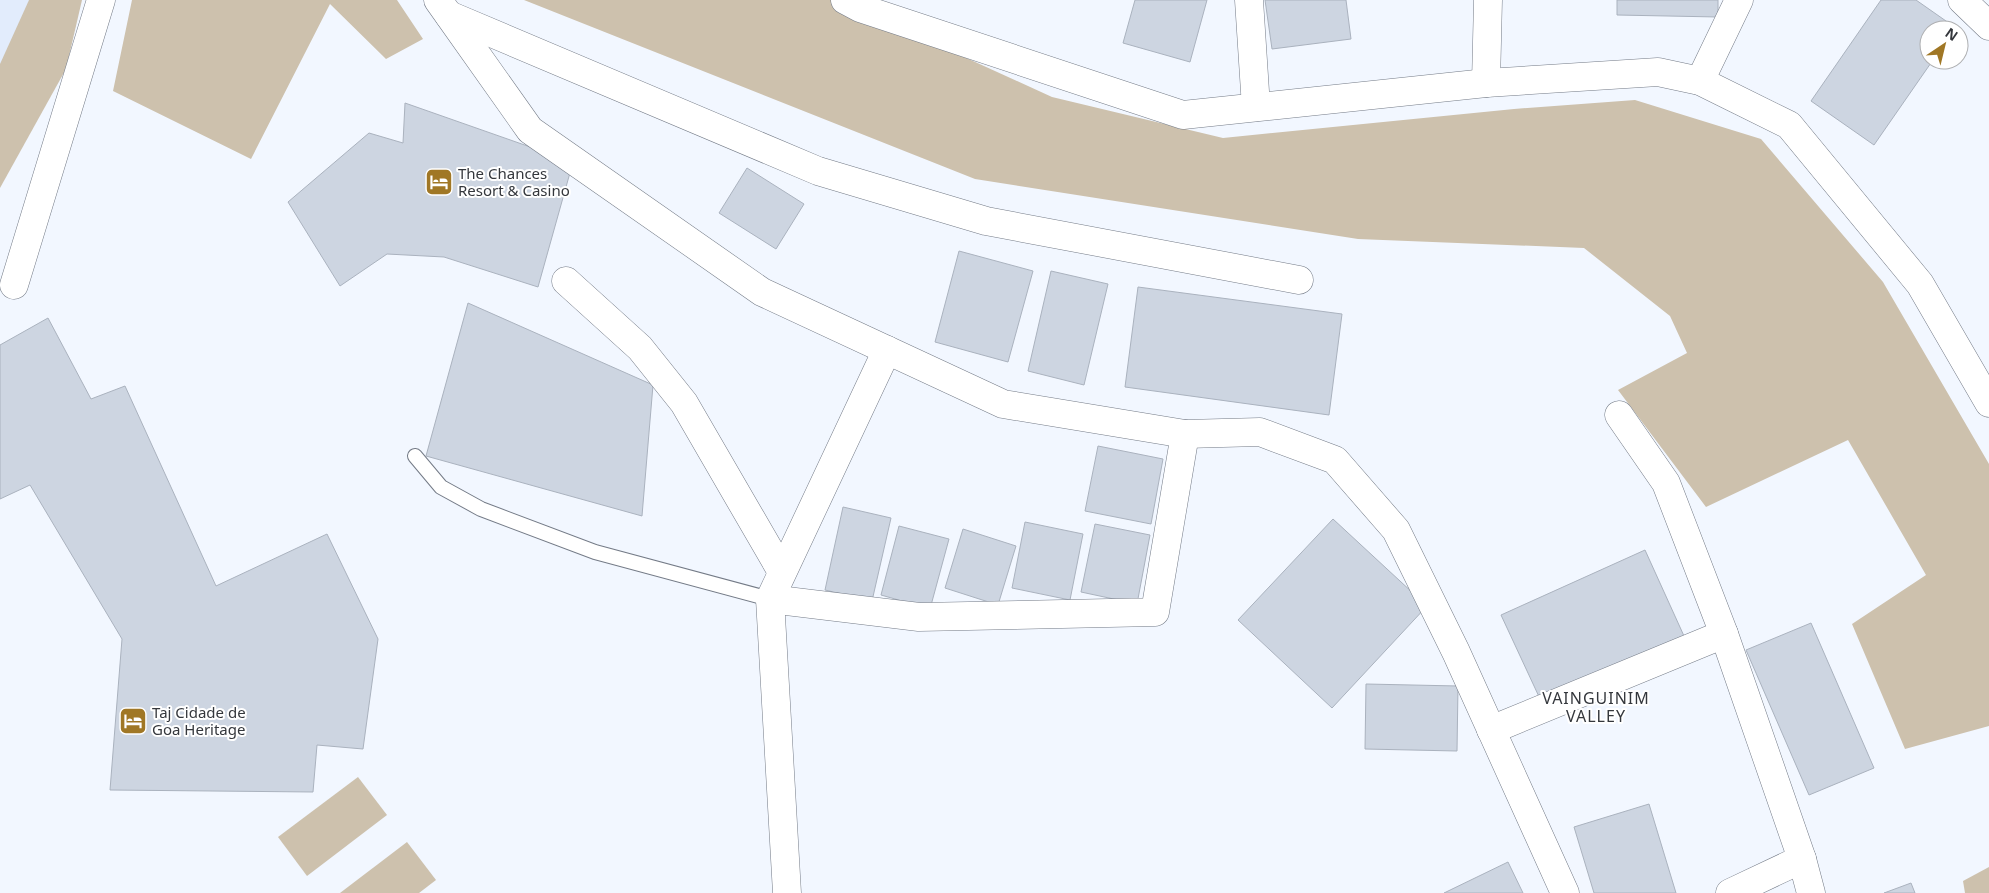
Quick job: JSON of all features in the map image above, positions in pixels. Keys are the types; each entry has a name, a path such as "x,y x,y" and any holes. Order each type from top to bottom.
{"street":[{"path":"14,285 101,0"},
{"path":"845,0 870,11 1183,115 1486,83 1658,72 1700,81 1789,126 1920,284 1987,395"},
{"path":"1249,0 1256,107"},
{"path":"1486,83 1488,0"},
{"path":"1700,81 1739,0"},
{"path":"1962,0 1989,26"},
{"path":"443,8 818,171 986,221 1299,280"},
{"path":"443,8 530,130 762,292 1003,404 1185,434 1260,432 1336,460 1396,530 1456,652 1564,893"},
{"path":"566,281 640,348 684,403 782,572"},
{"path":"787,893 770,599 888,350"},
{"path":"1619,415 1666,483 1724,634 1802,859 1811,893"},
{"path":"770,599 919,617 1155,612 1185,434"},
{"path":"1491,730 1724,634"},
{"path":"1730,893 1802,859"}],"lane":[{"path":"415,456 441,487 481,509 516,524 595,552 770,599"}],"shaded area":[{"path":"0,0 37,0 0,126"},
{"path":"29,0 82,0 66,69 0,188 0,64"},
{"path":"132,0 397,0 423,39 386,59 330,4 251,159 113,91"},
{"path":"524,0 839,0 1052,97 1223,138 1514,109 1635,100 1761,139 1883,282 1989,464 1989,726 1905,749 1852,624 1926,575 1848,440 1706,507 1618,390 1687,353 1670,316 1584,248 1358,239 975,179"},
{"path":"358,777 387,815 307,876 278,837"},
{"path":"407,842 436,880 419,893 340,893"},
{"path":"1989,867 1989,893 1965,893 1963,881"}],"building":[{"path":"1135,0 1207,0 1190,62 1123,43"},
{"path":"1265,0 1346,0 1351,39 1272,49"},
{"path":"1617,0 1718,0 1718,17 1617,15"},
{"path":"1881,0 1916,0 1945,20 1919,20 1919,70 1926,70 1874,145 1811,101"},
{"name":"The Chances Resort & Casino","path":"405,103 573,162 538,287 444,257 387,254 340,286 288,202 369,133 403,143"},
{"path":"747,168 804,204 776,249 719,213"},
{"path":"959,251 1033,271 1008,362 935,342"},
{"path":"1051,271 1108,284 1084,385 1028,371"},
{"path":"1138,287 1342,314 1329,415 1125,387"},
{"path":"468,303 653,385 642,516 426,456"},
{"path":"48,318 91,399 125,386 216,586 327,534 378,639 363,749 317,745 313,792 110,790 122,639 30,485 0,499 0,345"},
{"path":"1098,446 1163,459 1151,524 1085,511"},
{"path":"843,507 891,518 872,601 825,590"},
{"path":"1333,519 1427,606 1332,708 1238,620"},
{"path":"1025,522 1083,534 1070,600 1012,588"},
{"path":"1095,524 1150,535 1137,604 1081,592"},
{"path":"899,526 949,539 930,609 881,595"},
{"path":"963,529 1016,546 998,605 945,588"},
{"path":"1645,550 1684,636 1541,701 1501,615"},
{"path":"1811,623 1874,768 1809,795 1746,650"},
{"path":"1366,684 1458,686 1457,751 1365,749"},
{"path":"1649,804 1676,893 1594,893 1574,827"},
{"path":"1508,862 1523,893 1444,893"},
{"path":"1911,883 1915,893 1884,893"}],"place":[{"name":"The Chances Resort & Casino","path":"439,182"},
{"name":"Taj Cidade de Goa Heritage","path":"133,721"}],"district":[{"name":"VAINGUINIM VALLEY","path":"1596,707"}]}
